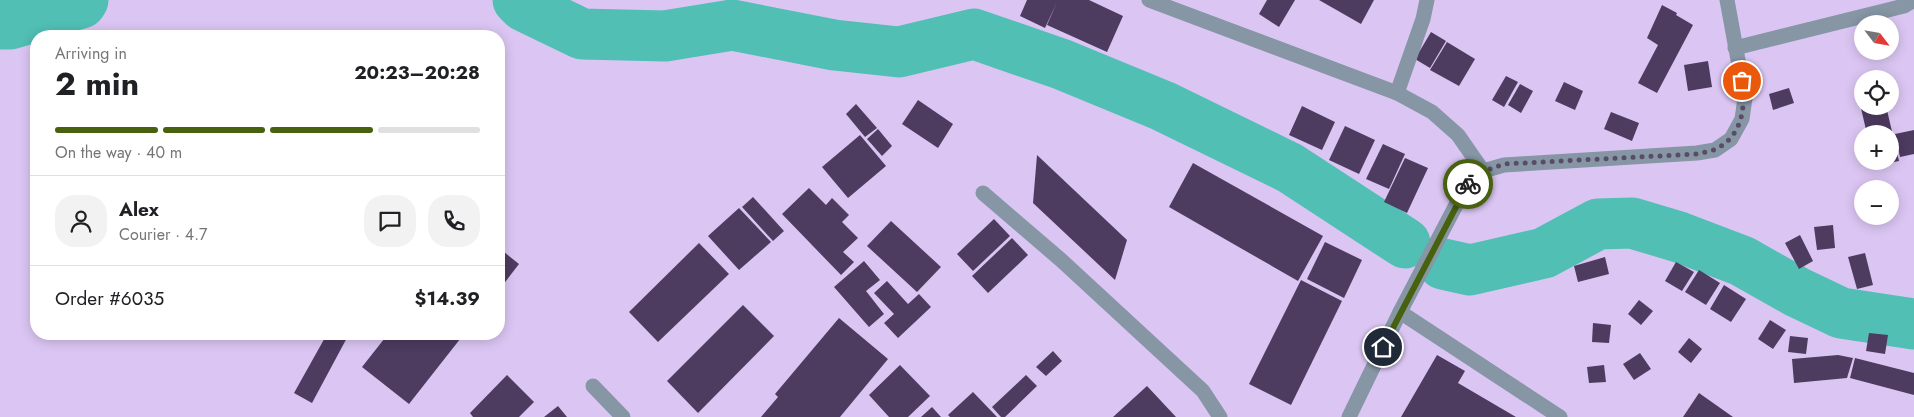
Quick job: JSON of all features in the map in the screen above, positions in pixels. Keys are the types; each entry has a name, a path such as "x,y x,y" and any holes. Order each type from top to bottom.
{"street":[{"path":"1149,0 1397,93 1432,112 1452,129 1484,171"},
{"path":"1397,93 1423,19 1427,0"},
{"path":"1349,417 1400,312 1466,186 1484,171 1504,164 1696,154 1715,150 1731,139 1742,119 1745,98 1727,0"},
{"path":"1735,48 1904,6 1914,0"},
{"path":"983,192 1061,260 1203,391 1220,417"},
{"path":"1400,312 1560,417"},
{"path":"593,386 623,417"}],"building":[{"path":"1027,0 1089,0 1123,16 1107,52 1047,25 1057,2 1045,28 1020,16"},
{"path":"1267,0 1295,0 1279,27 1259,14"},
{"path":"1319,0 1374,0 1361,24"},
{"path":"1662,5 1693,25 1657,93 1638,83 1658,45 1647,38"},
{"path":"1431,32 1446,41 1430,68 1415,59"},
{"path":"1447,42 1475,59 1459,86 1430,70"},
{"path":"1708,61 1712,87 1688,91 1684,65"},
{"path":"1506,76 1518,82 1504,107 1492,100"},
{"path":"1564,82 1583,91 1575,110 1555,101"},
{"path":"1520,84 1533,91 1521,113 1508,105"},
{"path":"1789,88 1794,103 1773,110 1769,94"},
{"path":"918,100 953,124 938,148 902,124"},
{"path":"856,104 877,128 865,137 846,114"},
{"path":"1302,106 1335,122 1322,150 1289,135"},
{"path":"1611,112 1639,123 1632,141 1604,129"},
{"path":"1863,115 1888,115 1890,125 1865,125"},
{"path":"1345,126 1375,140 1359,174 1329,160"},
{"path":"878,129 892,146 882,156 867,139"},
{"path":"1914,130 1914,154 1900,157 1899,133"},
{"path":"860,135 886,166 848,198 822,167"},
{"path":"1383,144 1405,154 1389,189 1366,179"},
{"path":"1037,155 1127,240 1115,280 1033,203"},
{"path":"1405,158 1428,168 1407,213 1384,202"},
{"path":"1193,163 1323,236 1298,281 1169,207"},
{"path":"809,188 826,205 832,198 849,215 842,222 858,238 843,252 854,262 841,275 782,214"},
{"path":"753,197 784,231 773,241 742,207"},
{"path":"739,208 771,242 739,270 708,236"},
{"path":"994,219 1010,236 973,271 957,254"},
{"path":"891,221 941,267 917,292 867,246"},
{"path":"1833,225 1835,248 1817,250 1814,227"},
{"path":"1800,235 1813,261 1799,269 1785,243"},
{"path":"1012,238 1028,255 988,293 972,276"},
{"path":"1325,242 1362,260 1344,298 1307,279"},
{"path":"699,243 729,274 658,342 629,312"},
{"path":"505,253 519,264 505,282"},
{"path":"1865,253 1873,285 1857,289 1848,257"},
{"path":"1605,257 1609,274 1578,282 1574,266"},
{"path":"864,261 880,280 866,291 884,314 869,327 834,287"},
{"path":"1676,262 1694,272 1682,291 1665,281"},
{"path":"1699,270 1720,283 1706,305 1685,292"},
{"path":"1301,280 1342,301 1291,405 1249,384"},
{"path":"887,281 908,304 919,294 931,307 898,338 884,323 894,314 874,293"},
{"path":"1724,285 1746,299 1731,322 1710,309"},
{"path":"1639,300 1653,311 1641,325 1628,314"},
{"path":"743,305 774,336 698,413 667,381"},
{"path":"839,318 888,359 840,417 761,417 778,397 775,394"},
{"path":"1770,320 1786,330 1773,349 1758,339"},
{"path":"1593,323 1611,325 1609,343 1592,342"},
{"path":"1869,333 1888,335 1885,354 1866,351"},
{"path":"1790,336 1808,338 1806,354 1788,352"},
{"path":"1689,338 1702,349 1691,363 1678,352"},
{"path":"324,340 346,340 312,403 294,393"},
{"path":"383,340 459,340 409,404 362,367"},
{"path":"1053,351 1062,361 1046,376 1036,367"},
{"path":"1640,353 1651,369 1634,380 1623,364"},
{"path":"1437,355 1465,371 1458,383 1516,417 1401,417"},
{"path":"1838,355 1853,358 1847,378 1794,383 1792,359"},
{"path":"1855,358 1914,373 1914,395 1850,378"},
{"path":"900,365 930,396 908,417 889,417 869,395"},
{"path":"1604,365 1606,382 1589,383 1587,367"},
{"path":"507,375 534,402 519,417 473,417 470,413"},
{"path":"1026,375 1037,386 1005,417 1001,417 992,407"},
{"path":"1147,386 1176,417 1113,417"},
{"path":"973,392 997,417 950,417 948,415"},
{"path":"1699,393 1733,417 1683,417"},
{"path":"558,406 567,417 544,417"},
{"path":"932,407 941,417 921,417"}],"waterway":[{"path":"0,24 10,24 81,3 83,0"},
{"path":"518,0 524,6 582,34 665,36 732,25 834,45 899,52 974,34 1061,64 1163,106 1290,168 1405,243"},
{"path":"1443,264 1470,270 1544,253 1598,224 1632,223 1679,237 1742,261 1797,292 1841,313 1914,324"}],"way so far":[{"path":"1468,184 1484,171 1504,164 1696,154 1715,150 1731,139 1742,119 1745,98 1742,81"}],"route":[{"path":"1383,347 1468,184"}]}
